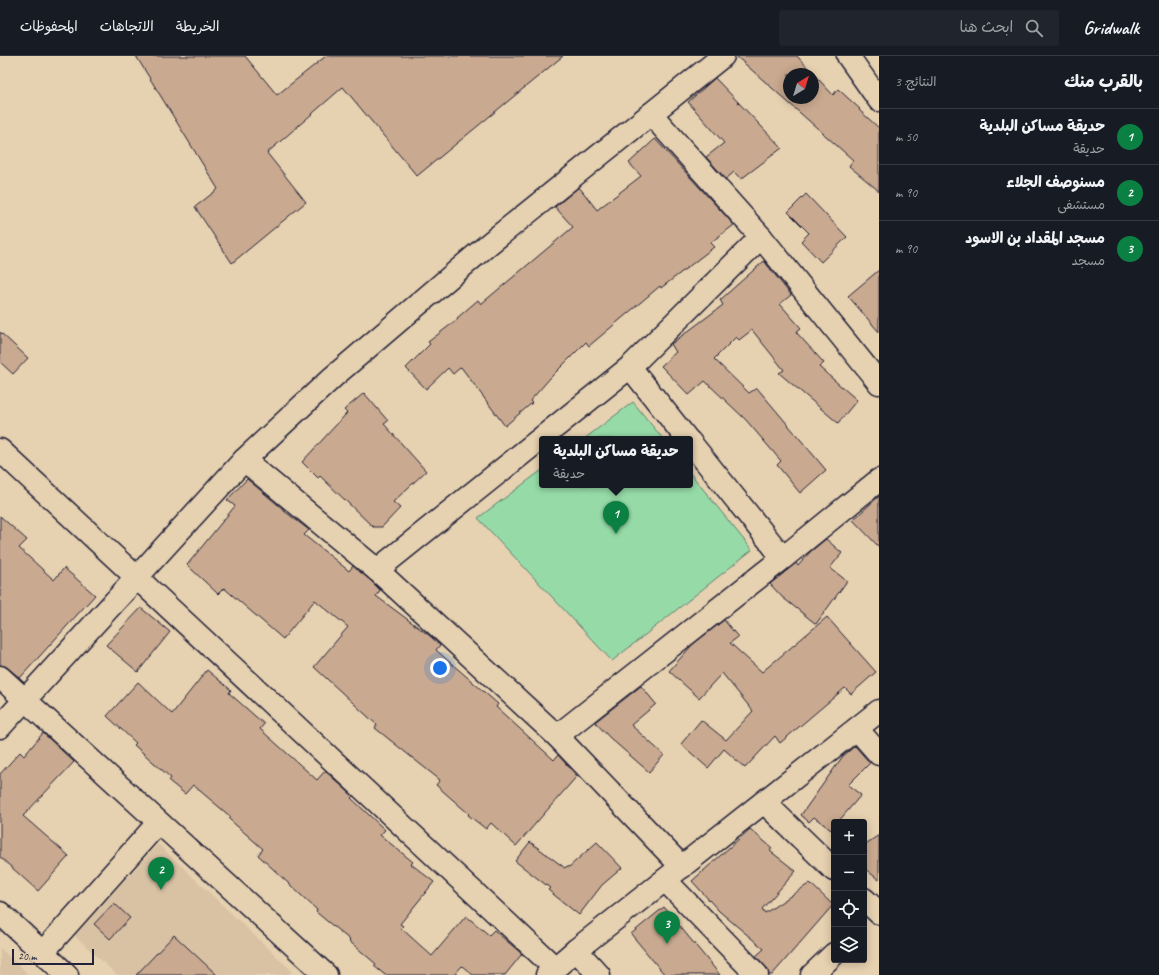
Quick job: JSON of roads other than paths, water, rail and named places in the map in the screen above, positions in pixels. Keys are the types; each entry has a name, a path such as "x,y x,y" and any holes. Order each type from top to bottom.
{"street":[{"path":"0,727 244,460 333,377 490,243 723,56"},
{"path":"848,56 879,100"},
{"path":"651,114 761,237 879,383"},
{"path":"545,436 630,368 761,237"},
{"path":"630,368 685,436"},
{"path":"377,570 539,441"},
{"path":"693,446 783,558"},
{"path":"0,450 551,971 879,712"},
{"path":"244,460 377,570 557,736 674,873 757,975"},
{"path":"557,736 783,558 879,480"},
{"path":"0,677 320,973"},
{"path":"857,729 879,754"},
{"path":"764,802 831,867"},
{"path":"43,952 158,823"},
{"path":"0,913 67,975"},
{"path":"576,950 599,975"},
{"path":"812,975 831,957"}],"place":[{"name":"حديقة مساكن البلدية","path":"616,534"},
{"name":"مسنوصف الجلاء","path":"161,890"},
{"name":"مسجد المقداد بن الاسود","path":"667,944"}]}
